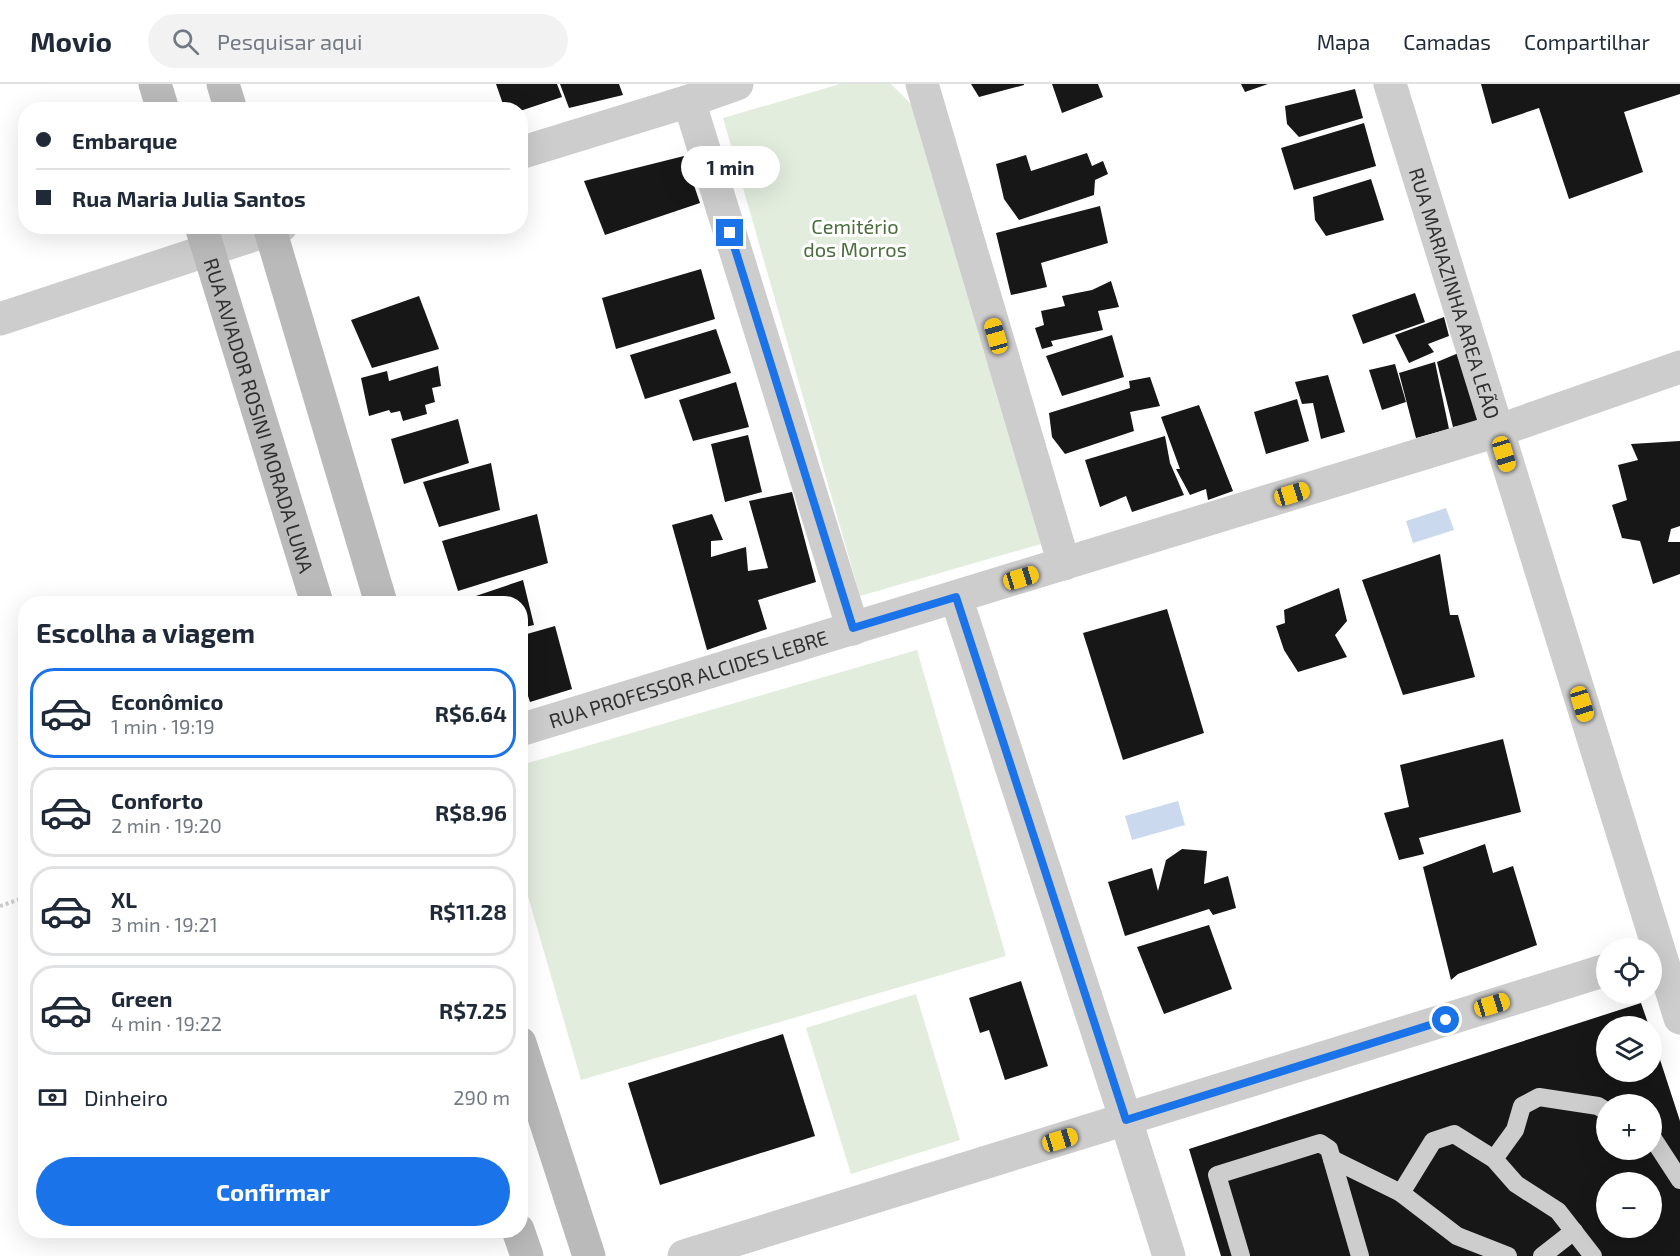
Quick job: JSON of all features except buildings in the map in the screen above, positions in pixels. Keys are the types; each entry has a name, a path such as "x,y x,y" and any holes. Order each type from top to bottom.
{"street":[{"path":"155,84 161,102"},
{"path":"223,84 229,102"},
{"path":"528,151 737,84"},
{"path":"922,84 1064,564"},
{"name":"RUA MARIAZINHA AREA LEÃO","path":"1390,84 1497,431 1664,952 1680,1018"},
{"path":"689,101 853,628"},
{"path":"0,319 205,239 236,234"},
{"path":"276,234 379,596"},
{"name":"RUA AVIADOR ROSINI MORADA LUNA","path":"205,239 315,596"},
{"name":"RUA PROFESSOR ALCIDES LEBRE","path":"528,728 1497,431 1680,367"},
{"path":"956,597 1169,1256"},
{"path":"684,1256 1596,973"},
{"path":"528,1068 589,1256"},
{"path":"521,1238 527,1256"}],"lane":[{"path":"1494,1159 1515,1130 1522,1106 1539,1096 1596,1106"},
{"path":"1401,1192 1432,1141 1454,1134 1494,1159 1516,1184 1558,1211 1593,1256"},
{"path":"1241,1256 1217,1175 1320,1143 1329,1149 1360,1256"},
{"path":"1662,1152 1680,1180"},
{"path":"1332,1159 1401,1192 1458,1236 1508,1256"},
{"path":"1542,1256 1574,1231"}],"path":[{"path":"0,906 18,900"}],"green space":[{"name":"Cemitério dos Morros","path":"840,84 891,84 915,108 1041,544 860,596 723,118"},
{"path":"917,650 1006,956 581,1080 528,896 528,763"},
{"path":"916,994 960,1140 851,1174 806,1028"}],"water":[{"path":"1446,508 1454,530 1413,543 1406,521"},
{"path":"1178,801 1185,825 1132,840 1125,816"}],"route":[{"path":"730,233 853,628 956,597 1126,1120 1446,1020"}]}
